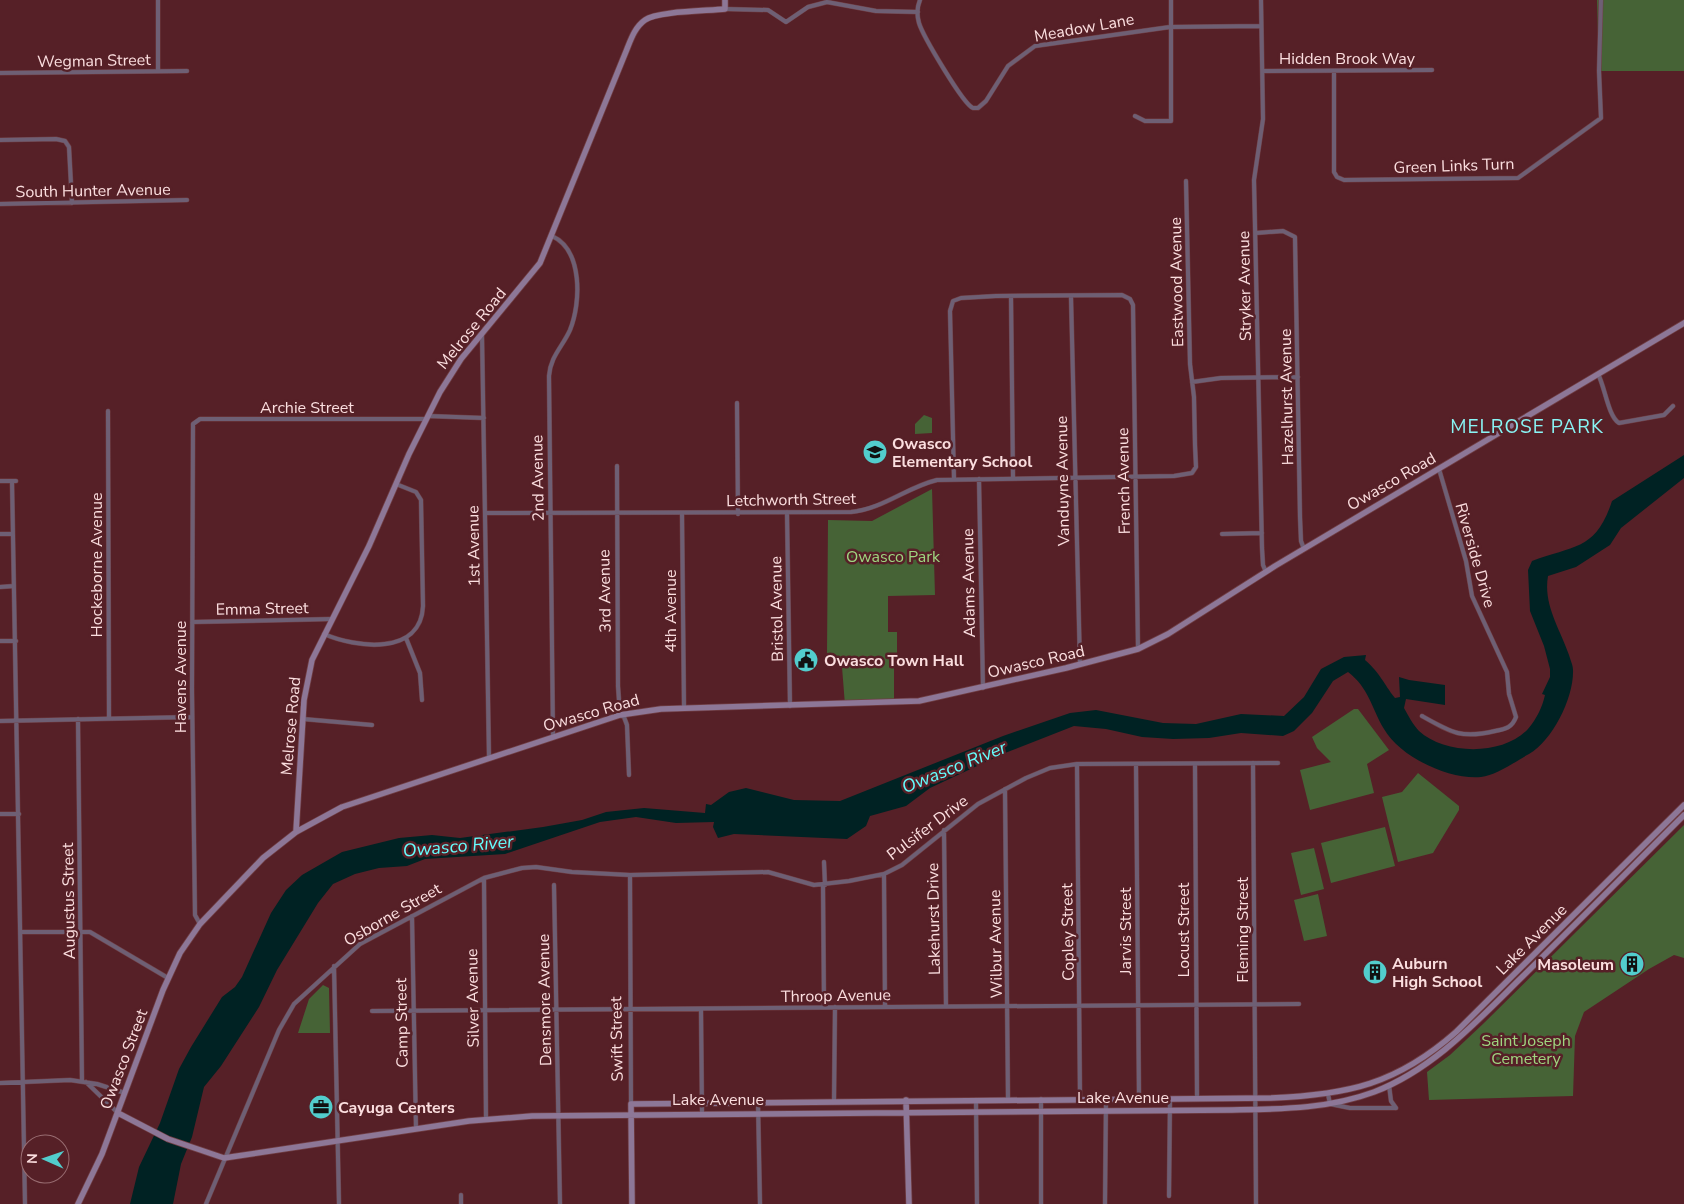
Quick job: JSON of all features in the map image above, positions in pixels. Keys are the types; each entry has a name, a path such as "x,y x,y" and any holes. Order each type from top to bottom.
{"main road":[{"path":"725,0 725,9"},
{"name":"Melrose Road","path":"296,832 303,719 309,667 369,546 427,417 452,371 532,275 552,236 638,27 644,20 656,15 725,9"},
{"name":"Owasco Road","path":"199,925 249,871 296,832 324,815 356,802 489,757 620,715 684,708 900,703 939,698 1080,665 1138,649 1168,634 1304,549 1684,323"},
{"name":"Lake Avenue","path":"631,1104 1256,1097 1328,1094 1353,1089 1386,1078 1435,1050 1508,982 1684,805"},
{"name":"Lake Avenue","path":"118,1113 145,1128 200,1151 224,1158 486,1119 558,1115 1256,1109 1330,1104 1356,1098 1389,1085 1431,1061 1456,1041 1588,913 1684,815"},
{"name":"Owasco Street","path":"78,1204 102,1154 168,978 185,945 199,925"},
{"path":"906,1100 908,1112 909,1204"},
{"name":"Swift Street","path":"631,1104 632,1204"}],"street":[{"path":"158,0 158,72"},
{"path":"725,9 768,10 786,22 808,7 827,2 876,11 918,12 920,0"},
{"path":"1135,116 1145,121 1171,121 1171,0"},
{"name":"Stryker Avenue","path":"1261,0 1263,129 1254,180 1262,533 1263,565 1266,572"},
{"name":"Green Links Turn","path":"1334,71 1334,172 1337,177 1344,180 1518,178 1601,118 1598,71 1602,0"},
{"name":"Meadow Lane","path":"918,12 923,32 952,82 970,106 978,108 986,100 1008,66 1035,46 1170,27 1261,26"},
{"name":"Hidden Brook Way","path":"1262,71 1432,70"},
{"name":"Wegman Street","path":"0,73 188,71"},
{"path":"0,140 56,139 66,141 69,147 72,203"},
{"name":"Eastwood Avenue","path":"1186,181 1192,382"},
{"name":"South Hunter Avenue","path":"0,204 187,200"},
{"name":"Hazelhurst Avenue","path":"1256,233 1289,232 1295,236 1301,541 1304,549"},
{"name":"2nd Avenue","path":"552,236 564,242 570,254 576,279 576,303 570,330 555,354 549,371 554,736"},
{"path":"954,479 951,305 953,301 960,298 1011,296 1071,297"},
{"path":"1011,296 1013,478"},
{"name":"French Avenue","path":"1071,297 1125,296 1132,302 1138,649"},
{"name":"Vanduyne Avenue","path":"1071,297 1080,665"},
{"name":"1st Avenue","path":"482,334 489,757"},
{"path":"1598,374 1613,417 1619,423 1664,415 1673,406"},
{"path":"1192,382 1210,378 1298,377"},
{"name":"Letchworth Street","path":"485,513 738,514 851,512 872,509 923,484 954,479 1188,474 1194,470 1196,445 1192,382"},
{"path":"737,403 738,514"},
{"name":"Hockeborne Avenue","path":"108,411 109,719"},
{"name":"Archie Street","path":"192,428 195,422 200,420 484,418"},
{"name":"Havens Avenue","path":"192,428 192,717 195,915 199,925"},
{"name":"3rd Avenue","path":"617,466 618,686 620,715"},
{"name":"Riverside Drive","path":"1422,716 1452,733 1478,736 1508,728 1516,717 1509,694 1507,672 1472,596 1466,561 1439,469"},
{"name":"Adams Avenue","path":"979,479 983,688"},
{"path":"0,481 14,481 14,586 25,1204"},
{"path":"324,634 370,646 406,638 416,630 423,614 422,514 418,494 396,484"},
{"name":"Bristol Avenue","path":"787,512 790,706"},
{"name":"4th Avenue","path":"682,513 684,708"},
{"path":"1222,534 1262,533"},
{"path":"0,534 14,534"},
{"path":"0,587 14,586"},
{"name":"Emma Street","path":"192,622 332,619"},
{"path":"406,638 420,673 422,700"},
{"path":"0,641 16,641"},
{"path":"620,715 626,720 629,775"},
{"path":"0,721 192,717"},
{"path":"303,719 372,725"},
{"name":"Augustus Street","path":"78,720 84,1082"},
{"name":"Fleming Street","path":"1253,763 1256,1204"},
{"name":"Pulsifer Drive","path":"555,870 630,875 768,872 804,883 824,885 884,874 911,859 978,804 1050,768 1077,764 1278,763"},
{"name":"Copley Street","path":"1077,764 1080,1098"},
{"name":"Jarvis Street","path":"1136,764 1139,1098"},
{"name":"Locust Street","path":"1195,764 1197,1097"},
{"name":"Wilbur Avenue","path":"1005,789 1008,1099"},
{"path":"0,814 19,814"},
{"name":"Lakehurst Drive","path":"944,830 946,1007"},
{"path":"824,862 824,1007"},
{"name":"Osborne Street","path":"206,1204 285,1016 294,1004 360,944 484,878 522,868 536,867 555,870"},
{"path":"884,874 885,1007"},
{"name":"Swift Street","path":"630,875 631,1104"},
{"name":"Silver Avenue","path":"484,878 486,1119"},
{"name":"Densmore Avenue","path":"554,885 560,1204"},
{"name":"Camp Street","path":"412,916 416,1129"},
{"path":"21,932 81,930 90,932 168,978"},
{"path":"334,966 339,1204"},
{"name":"Throop Avenue","path":"372,1011 1299,1004"},
{"path":"834,1008 834,1101"},
{"path":"701,1009 702,1113"},
{"path":"0,1082 84,1082 125,1094"},
{"path":"84,1082 118,1113"},
{"name":"Lake Avenue","path":"1330,1104 1350,1108 1396,1108 1392,1103 1389,1085"},
{"path":"1328,1094 1330,1104"},
{"path":"1105,1204 1106,1098"},
{"path":"1169,1196 1170,1098"},
{"path":"1041,1099 1041,1204"},
{"path":"976,1100 977,1204"},
{"path":"758,1102 760,1204"},
{"path":"461,1195 461,1204"}],"green space":[{"path":"1597,0 1684,0 1684,71 1599,71"},
{"path":"924,415 932,418 932,433 915,434 915,424"},
{"name":"Owasco Park","path":"932,489 935,595 888,596 888,632 897,632 897,657 894,658 894,703 845,705 842,667 827,654 828,520 872,521"},
{"path":"1354,709 1358,709 1389,750 1367,764 1374,793 1310,810 1300,770 1331,762 1317,748 1312,737"},
{"path":"1418,773 1459,806 1459,810 1433,853 1398,862 1382,797 1402,792"},
{"name":"Saint Joseph Cemetery","path":"1684,825 1684,958 1674,955 1649,969 1584,1012 1575,1036 1573,1096 1429,1100 1427,1072 1450,1055 1484,1023"},
{"path":"1385,827 1395,866 1331,883 1321,843"},
{"path":"1314,848 1324,889 1301,895 1291,853"},
{"path":"1318,894 1327,936 1304,941 1294,900"},
{"path":"323,985 329,988 330,1033 298,1033 309,999"}],"water":[{"name":"Owasco River","path":"1684,455 1684,478 1621,528 1610,545 1576,567 1548,576 1547,587 1550,607 1573,666 1570,693 1560,717 1546,739 1529,754 1500,771 1481,777 1455,775 1426,765 1413,757 1391,739 1365,691 1348,672 1333,681 1312,713 1294,731 1283,736 1241,733 1209,738 1173,739 1142,737 1106,729 1074,726 1005,753 930,788 906,806 870,816 866,826 847,839 734,834 718,838 713,827 714,822 676,823 636,817 600,822 505,854 425,859 407,866 379,868 355,874 333,884 318,903 277,970 259,1007 221,1066 204,1087 192,1137 181,1164 173,1204 130,1204 139,1167 160,1123 179,1069 222,997 235,987 242,977 271,913 286,890 302,875 342,852 399,838 432,835 460,838 543,827 582,820 606,812 644,808 705,813 706,804 711,805 729,792 746,788 794,800 840,801 1003,736 1070,713 1096,710 1163,723 1196,724 1241,714 1284,716 1304,697 1321,669 1344,657 1366,655 1365,660 1378,674 1395,698 1400,697 1399,677 1445,685 1445,705 1406,699 1404,708 1411,720 1419,731 1430,739 1443,745 1458,748 1489,748 1504,744 1517,738 1534,721 1539,713 1545,695 1542,694 1550,677 1550,669 1544,646 1530,611 1528,570 1532,561 1572,548 1591,537 1599,529 1606,517 1612,501"}],"place":[{"name":"Owasco Elementary School","path":"875,452"},
{"name":"Owasco Town Hall","path":"806,660"},
{"name":"Masoleum","path":"1632,964"},
{"name":"Auburn High School","path":"1375,972"},
{"name":"Cayuga Centers","path":"321,1107"}],"district":[{"name":"MELROSE PARK","path":"1527,426"}]}
